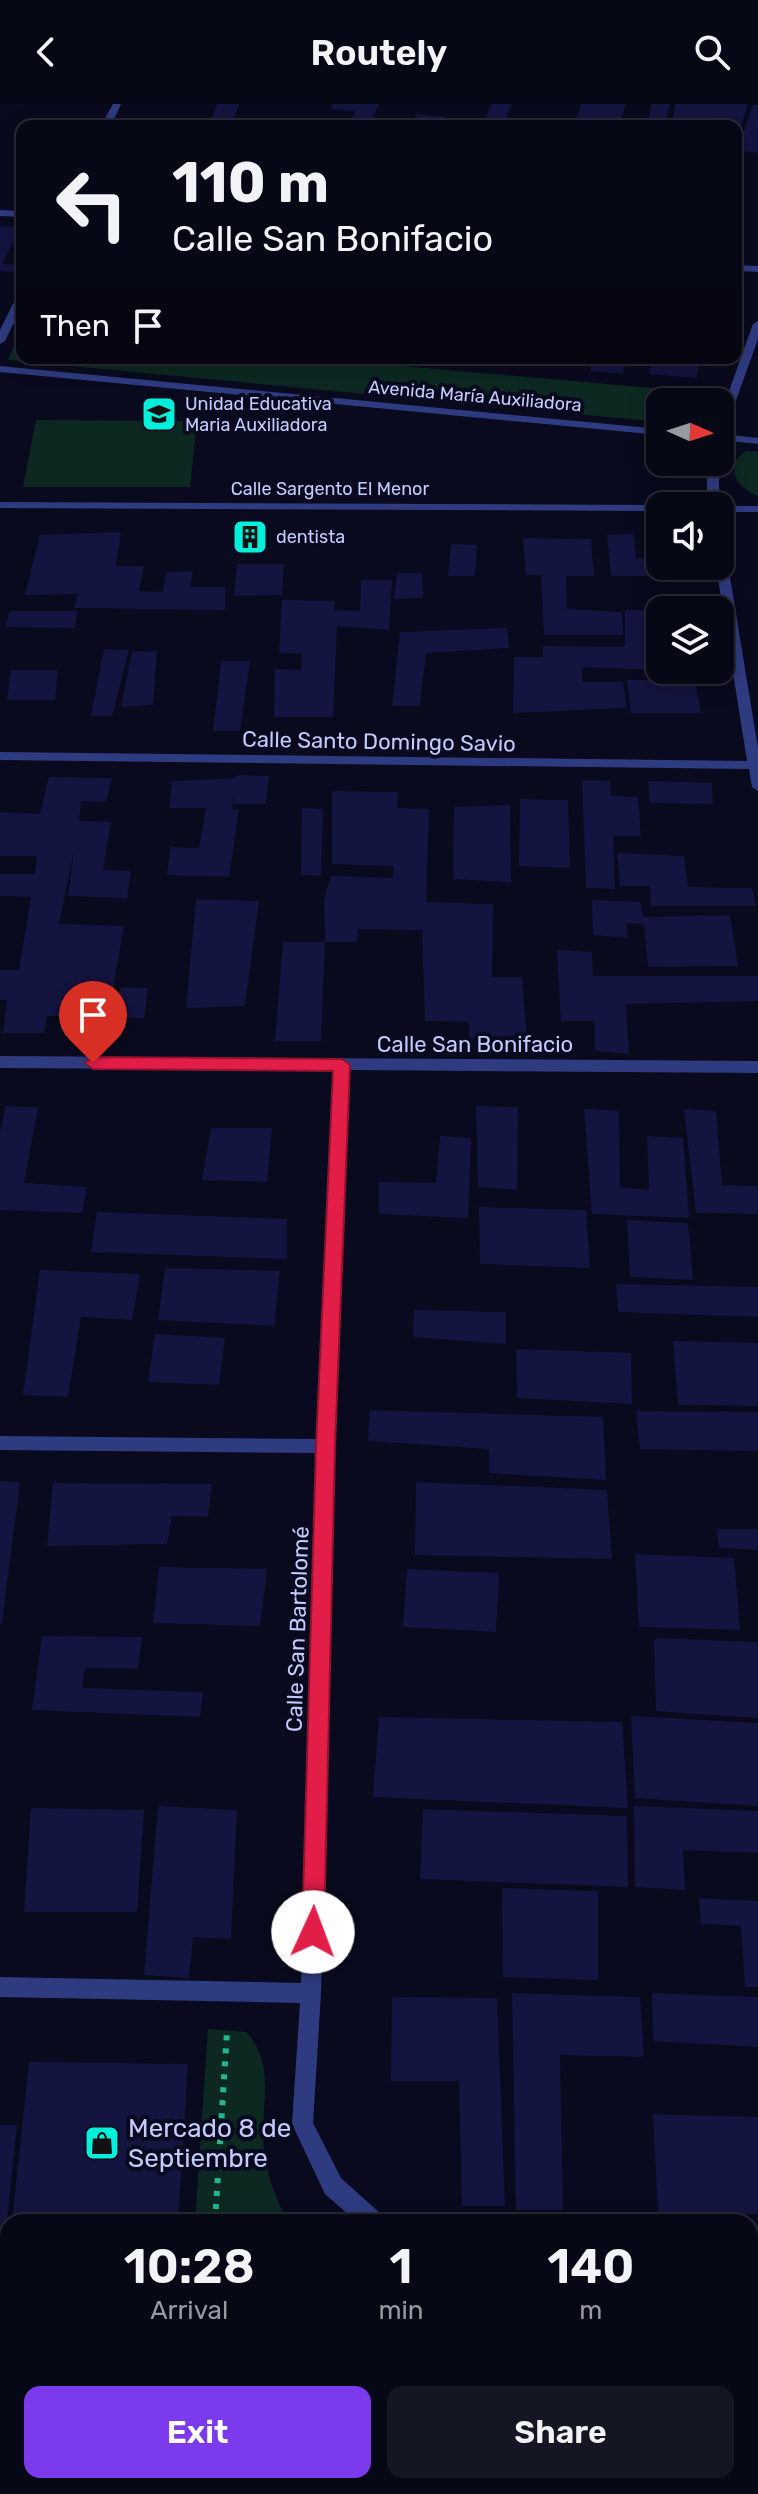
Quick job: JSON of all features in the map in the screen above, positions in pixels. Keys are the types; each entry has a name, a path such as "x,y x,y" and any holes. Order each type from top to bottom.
{"street":[{"path":"0,341 16,308"},
{"path":"734,393 758,324"},
{"name":"Avenida María Auxiliadora","path":"0,369 646,431"},
{"path":"734,437 758,441"},
{"name":"Calle Sargento El Menor","path":"0,505 646,508"},
{"path":"734,509 758,509"},
{"path":"725,580 758,787"},
{"name":"Calle Santo Domingo Savio","path":"0,756 756,765"},
{"name":"Calle San Bonifacio","path":"0,1062 758,1067"},
{"name":"Calle San Bartolomé","path":"342,1065 326,1446 311,1993 302,2124 333,2186 364,2214"},
{"path":"0,1443 326,1446"},
{"path":"0,1987 311,1993"}],"path":[{"path":"215,2214 229,1992"}],"green space":[{"path":"16,341 16,361 8,360"},
{"path":"50,364 380,364 651,388 646,388 646,421"},
{"path":"36,420 197,421 190,487 23,487"},
{"path":"746,451 758,451 758,496 739,483 734,470 739,457"},
{"path":"208,2029 246,2032 262,2059 265,2161 284,2214 196,2214"}],"building":[{"path":"217,104 239,104 233,120 210,120"},
{"path":"333,104 379,104 372,120 351,120 355,111 331,109"},
{"path":"491,104 512,104 505,120 485,120"},
{"path":"581,104 626,104 621,120 576,120"},
{"path":"652,104 670,104 666,120 648,120"},
{"path":"676,104 748,104 742,124 742,120 672,120"},
{"path":"753,105 758,105 758,153 742,151 742,136"},
{"path":"416,114 445,117 444,120 414,120"},
{"path":"0,226 16,227 16,237 2,264 16,267 13,272 0,271"},
{"path":"592,364 625,364 623,374 590,371"},
{"path":"651,364 698,364 697,378 649,374"},
{"name":"dentista","path":"242,531 260,531 259,542 241,542"},
{"path":"121,532 116,566 144,566 139,591 163,592 166,572 193,571 190,587 225,587 225,610 74,608 78,594 25,595 40,535"},
{"path":"634,534 636,558 646,558 646,576 611,576 607,535"},
{"path":"523,538 591,539 594,576 566,576 567,609 622,612 623,635 544,635 541,575 526,575"},
{"path":"451,544 477,545 475,576 448,576"},
{"path":"237,564 284,564 282,595 234,596"},
{"path":"397,573 422,573 423,598 394,599"},
{"path":"361,580 392,580 389,630 337,626 333,717 274,717 275,669 301,670 302,654 279,653 282,600 335,601 334,610 360,611"},
{"path":"625,610 646,610 646,670 582,667 582,682 623,682 627,708 513,713 514,657 543,657 543,646 625,647"},
{"path":"10,611 77,611 75,628 5,627"},
{"path":"507,628 509,648 426,653 420,706 392,706 400,632"},
{"path":"104,649 129,650 112,716 91,716"},
{"path":"157,651 153,705 121,707 132,652"},
{"path":"221,661 250,661 240,731 213,731"},
{"path":"11,670 58,670 55,700 7,700"},
{"path":"627,680 646,680 646,684 696,684 701,713 631,713"},
{"path":"237,775 269,776 266,804 234,804 235,790 232,809 239,810 229,877 167,875 170,847 199,848 206,808 169,808 172,781 236,778"},
{"path":"49,777 112,778 106,802 81,801 79,821 111,822 103,870 131,871 127,898 68,896 74,851 59,924 124,926 108,1016 47,1016 44,1033 3,1033 7,1000 0,1000 0,970 19,970 31,897 0,896 0,874 35,874 37,856 0,856 0,812 40,814"},
{"path":"582,780 610,781 611,796 638,797 641,836 613,836 615,889 586,888"},
{"path":"648,781 712,783 713,804 650,803"},
{"path":"332,791 398,792 397,808 429,809 426,902 493,904 492,977 522,977 527,1039 469,1039 469,1022 425,1021 422,930 358,929 357,942 325,942 324,900 331,876 393,878 394,866 332,864"},
{"path":"520,799 568,800 570,868 519,866"},
{"path":"510,805 511,882 453,879 454,807"},
{"path":"302,808 323,809 321,876 301,875"},
{"path":"617,853 684,856 688,887 752,888 756,906 651,906 650,886 620,886"},
{"path":"196,899 259,901 245,1006 186,1008"},
{"path":"592,900 640,902 643,917 730,915 738,966 648,967 644,924 626,923 628,938 593,935"},
{"path":"283,942 325,942 321,1041 275,1041"},
{"path":"557,950 592,952 593,976 758,976 758,1001 626,1004 629,1054 595,1051 595,1021 561,1021"},
{"path":"121,987 148,988 144,1018 115,1017"},
{"path":"6,1106 38,1107 24,1183 87,1187 82,1213 0,1210 0,1133"},
{"path":"476,1106 518,1107 517,1190 478,1187"},
{"path":"584,1109 619,1111 620,1187 649,1190 647,1136 683,1138 689,1218 592,1214"},
{"path":"684,1109 716,1111 722,1185 758,1186 758,1214 696,1213"},
{"path":"211,1128 272,1128 267,1182 202,1180"},
{"path":"440,1136 471,1138 468,1218 379,1214 379,1182 436,1183"},
{"path":"479,1207 586,1210 590,1268 480,1264"},
{"path":"97,1212 287,1219 287,1259 91,1252"},
{"path":"627,1220 688,1223 693,1280 630,1277"},
{"path":"165,1268 280,1271 274,1326 158,1320"},
{"path":"40,1270 140,1274 132,1320 81,1317 68,1397 23,1395"},
{"path":"616,1284 758,1287 758,1317 618,1312"},
{"path":"414,1310 506,1312 506,1344 413,1337"},
{"path":"155,1334 225,1338 219,1385 148,1382"},
{"path":"673,1341 758,1343 758,1406 678,1405"},
{"path":"516,1349 631,1353 632,1404 517,1398"},
{"path":"370,1410 603,1417 606,1480 489,1473 489,1449 368,1441"},
{"path":"636,1411 758,1412 758,1451 640,1449"},
{"path":"0,1481 20,1482 2,1623 0,1623"},
{"path":"416,1482 607,1490 612,1559 415,1555"},
{"path":"53,1483 212,1484 208,1517 172,1516 167,1544 47,1546"},
{"path":"717,1529 758,1529 758,1550 719,1548"},
{"path":"635,1554 734,1558 740,1630 639,1627"},
{"path":"159,1567 267,1569 260,1626 153,1623"},
{"path":"407,1569 499,1573 496,1632 403,1627"},
{"path":"42,1636 142,1637 138,1669 85,1668 82,1688 203,1692 200,1717 32,1710"},
{"path":"654,1638 758,1642 758,1718 656,1711"},
{"path":"631,1716 758,1723 758,1806 635,1798"},
{"path":"379,1717 622,1722 628,1808 373,1797"},
{"path":"158,1806 237,1810 231,1939 193,1937 189,1978 144,1975"},
{"path":"634,1806 758,1811 758,1853 683,1850 685,1890 635,1887"},
{"path":"31,1808 144,1810 137,1912 24,1912"},
{"path":"423,1809 627,1816 628,1887 420,1879"},
{"path":"502,1888 598,1891 598,1980 503,1977"},
{"path":"699,1898 758,1901 758,1987 745,1987 741,1926 701,1924"},
{"path":"512,1993 640,1997 644,2057 560,2055 563,2210 516,2210"},
{"path":"652,1993 758,1997 758,2047 653,2041"},
{"path":"392,1997 497,1998 505,2206 462,2206 459,2081 391,2081"},
{"name":"Mercado 8 de Septiembre","path":"29,2062 188,2064 179,2214 13,2214"},
{"path":"653,2114 758,2117 758,2214 658,2212"},
{"path":"0,2125 17,2125 8,2214 0,2214"}],"place":[{"name":"Unidad Educativa Maria Auxiliadora","path":"159,414"},
{"name":"dentista","path":"250,537"},
{"name":"Mercado 8 de Septiembre","path":"102,2143"}],"route":[{"path":"93,1063 342,1065 326,1446 313,1932"}]}
